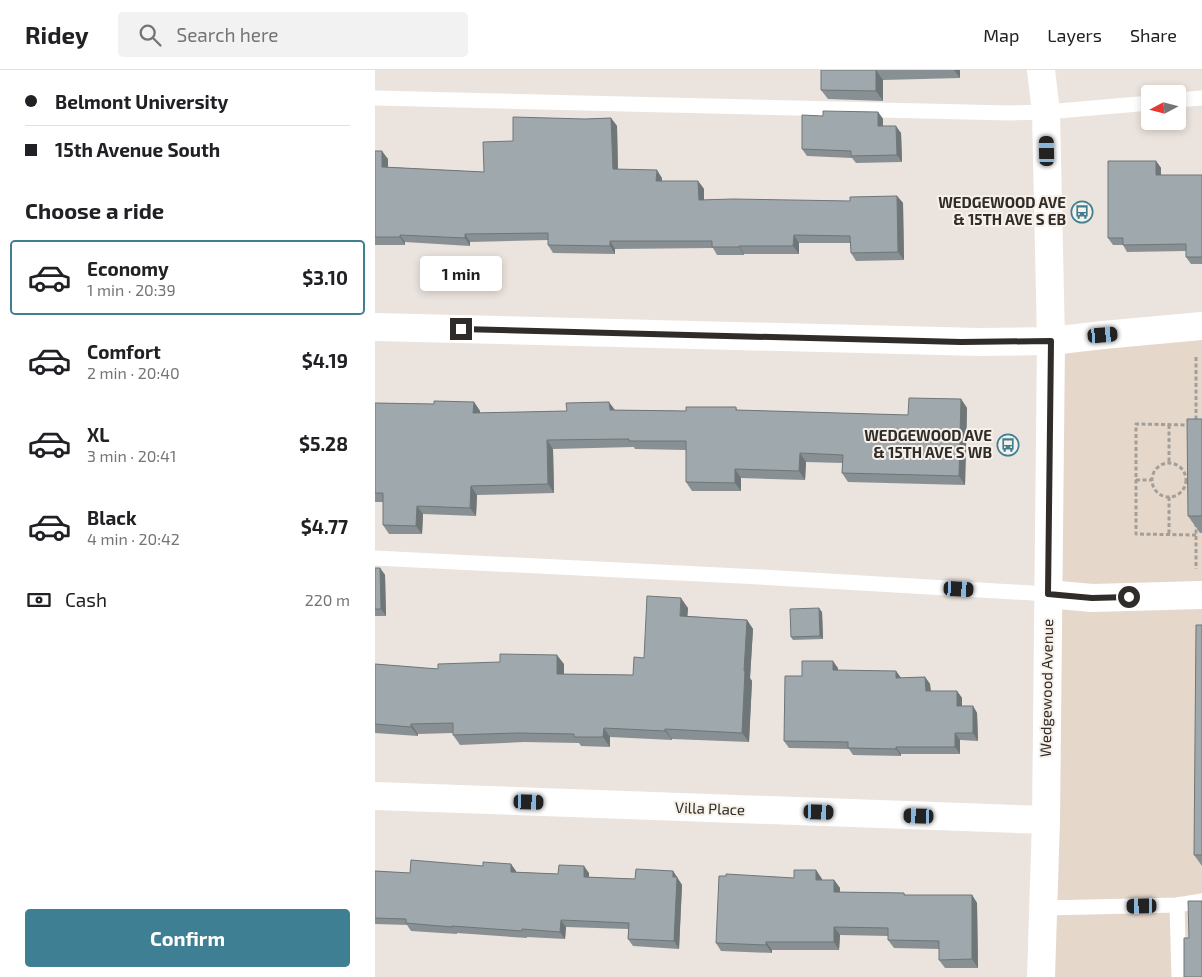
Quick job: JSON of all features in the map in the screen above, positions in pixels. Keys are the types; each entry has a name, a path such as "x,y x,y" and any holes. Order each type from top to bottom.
{"street":[{"name":"Wedgewood Avenue","path":"1041,70 1046,112 1051,341 1046,820 1041,977"},
{"path":"375,326 961,342 1051,341 1202,326"},
{"path":"1048,594 1092,598 1199,584"},
{"name":"Villa Place","path":"375,796 1046,820"}],"lane":[{"path":"375,98 999,113 1046,112 1141,103"},
{"path":"1186,99 1202,98"},
{"path":"375,558 1048,594"},
{"path":"1044,908 1177,905 1202,901"},
{"path":"1177,905 1179,977"}],"path":[{"path":"1196,357 1196,424 1136,424 1136,534 1196,535"},
{"path":"1169,424 1169,462"},
{"path":"1169,462 1180,467 1184,472 1186,480 1181,492 1169,497 1159,494 1155,490 1152,476 1155,469 1169,462"},
{"path":"1136,480 1152,480"},
{"path":"1169,497 1169,535"},
{"path":"1196,516 1199,584"}],"shaded area":[{"path":"1202,324 1202,977 1040,977 1051,341"}],"building":[{"path":"821,70 876,70 876,91 821,90"},
{"path":"823,111 878,112 878,126 896,126 897,155 851,156 851,151 802,149 802,115 823,116"},
{"path":"513,117 611,118 613,169 657,170 656,181 698,181 699,200 850,201 850,197 897,196 898,252 851,253 850,236 794,235 793,246 739,247 712,247 712,241 610,241 610,246 548,245 548,233 465,234 465,238 400,235 400,237 375,237 375,151 382,151 382,167 484,172 483,142 513,141"},
{"path":"1108,161 1156,161 1156,175 1202,175 1202,257 1186,257 1186,244 1123,245 1123,238 1108,238"},
{"path":"909,398 961,399 959,476 842,473 843,455 800,453 799,471 735,469 735,483 686,482 686,441 629,441 629,439 547,440 548,484 471,486 470,508 417,506 416,526 383,525 383,493 375,493 375,403 434,404 434,401 474,402 473,413 567,411 566,403 609,402 610,410 686,411 686,407 736,407 736,410 908,415"},
{"path":"1187,419 1202,419 1202,516 1188,516"},
{"path":"375,568 380,568 381,609 375,609"},
{"path":"647,596 681,598 680,616 747,620 742,733 604,728 603,737 574,737 574,734 518,733 453,735 453,723 411,724 411,727 375,724 375,664 438,669 438,664 500,662 500,654 557,655 557,674 633,675 634,657 644,658"},
{"path":"819,608 820,636 791,637 790,609"},
{"path":"1196,625 1202,625 1202,855 1194,855"},
{"path":"802,661 833,661 833,670 896,671 896,678 925,677 926,691 957,691 957,706 973,706 973,733 955,733 955,747 848,748 848,742 784,741 785,676 802,676"},
{"path":"411,860 483,866 483,862 511,864 511,872 558,874 559,865 584,866 584,877 635,879 636,869 673,871 673,877 677,877 674,941 628,939 629,923 561,920 560,932 452,927 406,923 406,919 375,918 375,871 410,873"},
{"path":"794,870 816,870 816,880 834,880 834,892 972,895 972,959 939,960 939,941 888,940 888,928 834,927 834,942 766,942 766,945 716,943 719,876 726,876 726,874 794,878"},
{"path":"1188,901 1202,901 1202,977 1184,977 1184,938 1189,938"}],"place":[{"name":"WEDGEWOOD AVE & 15TH AVE S EB","path":"1082,212"},
{"name":"WEDGEWOOD AVE & 15TH AVE S WB","path":"1008,445"}],"route":[{"path":"461,329 961,342 1051,341 1048,594 1092,598 1129,597"}]}
